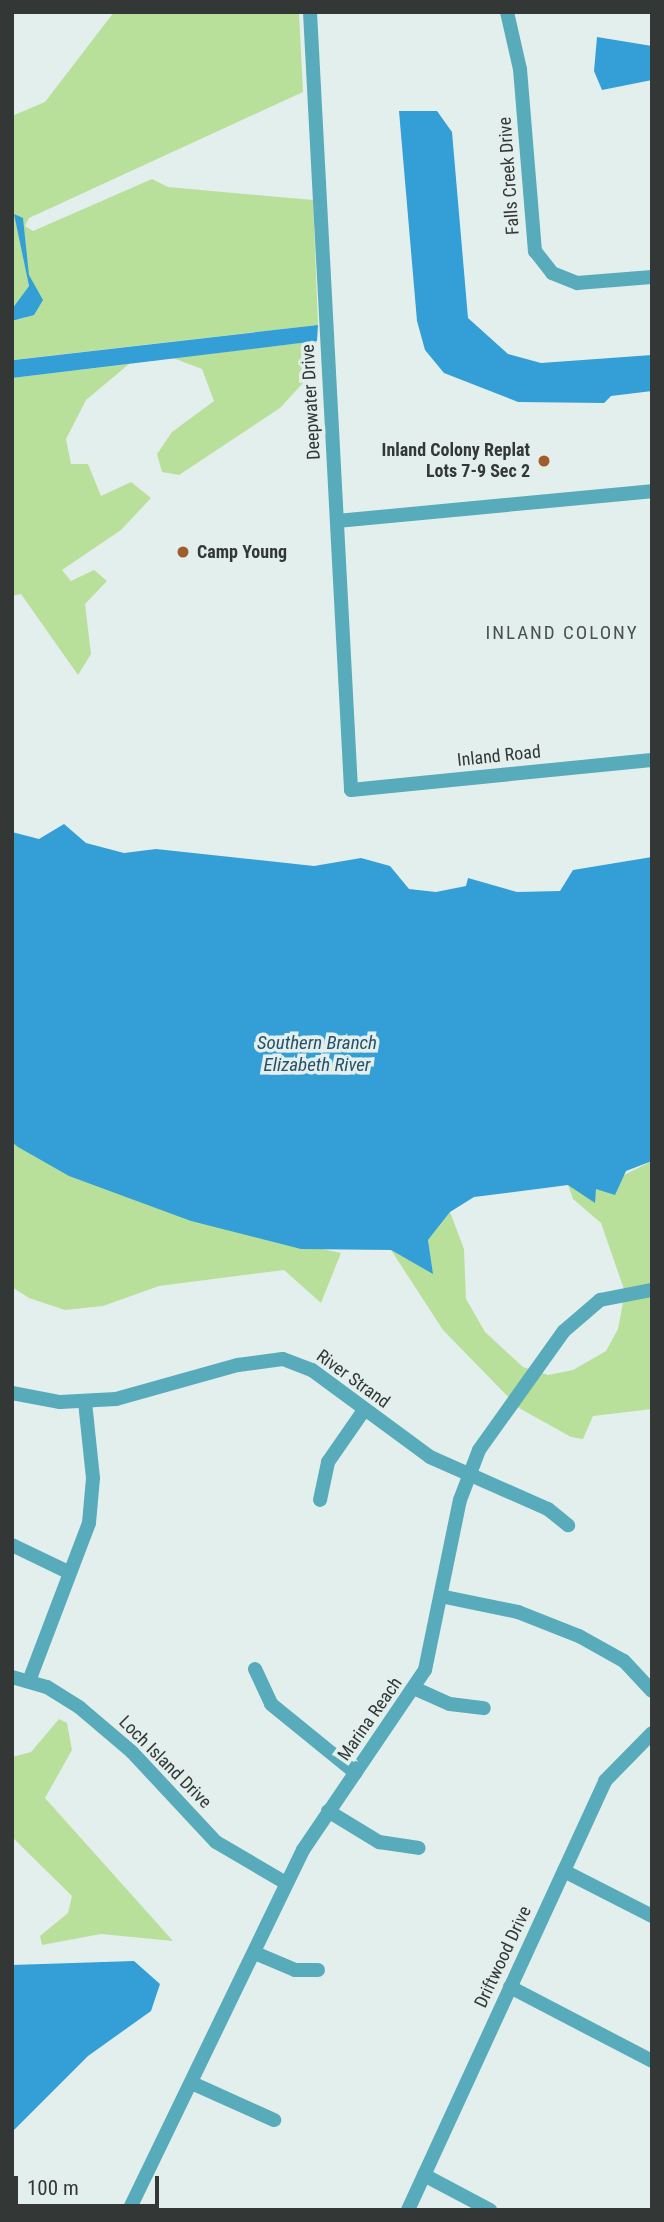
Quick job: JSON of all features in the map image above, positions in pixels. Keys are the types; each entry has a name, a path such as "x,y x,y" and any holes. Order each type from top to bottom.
{"street":[{"name":"Deepwater Drive","path":"310,12 351,790"},
{"name":"Falls Creek Drive","path":"507,12 520,69 535,251 552,273 577,283 652,277"},
{"path":"337,521 652,491"},
{"name":"Inland Road","path":"351,790 652,760"},
{"name":"Marina Reach","path":"130,2210 194,2084 286,1883 328,1811 416,1689 445,1597 468,1479 494,1423 564,1331 600,1300 652,1290"},
{"name":"River Strand","path":"12,1393 85,1402 277,1359 312,1370 364,1410 468,1479 548,1510 568,1525"},
{"path":"29,1681 93,1495 85,1402"},
{"path":"320,1500 328,1461 364,1410"},
{"path":"12,1545 68,1572"},
{"path":"445,1597 518,1612 579,1636 624,1661 652,1691"},
{"path":"255,1669 271,1704 356,1773"},
{"name":"Loch Island Drive","path":"12,1677 29,1681 79,1707 132,1752 216,1842 286,1883"},
{"path":"416,1689 450,1704 484,1708"},
{"name":"Driftwood Drive","path":"408,2210 610,1773 652,1733"},
{"path":"328,1811 379,1842 419,1848"},
{"path":"564,1871 652,1916"},
{"path":"255,1953 295,1970 318,1970"},
{"path":"510,1987 652,2061"},
{"path":"194,2084 274,2120"},
{"path":"424,2175 490,2210"}],"green space":[{"path":"114,12 299,12 303,92 29,218 25,226 33,231 152,179 168,187 313,200 318,325 12,360 12,321 25,318 42,300 31,285 15,214 29,286 12,309 12,116 45,102"},
{"path":"317,341 304,382 280,408 179,475 162,472 157,454 172,432 214,401 202,369 173,358"},
{"path":"129,364 86,400 66,439 71,464 88,464 101,496 131,482 151,498 121,530 62,570 71,581 94,570 107,581 85,604 91,654 78,675 21,594 12,596 12,378"},
{"path":"12,1142 191,1221 341,1253 321,1303 284,1270 159,1286 103,1306 65,1310 29,1298 12,1287"},
{"path":"652,1161 652,1409 593,1416 583,1439 571,1437 519,1408 443,1330 391,1250 432,1273 428,1240 450,1212 464,1249 466,1299 485,1332 523,1367 548,1375 573,1370 606,1351 618,1329 625,1292 601,1223 573,1199 568,1185 596,1189"},
{"path":"59,1719 67,1723 72,1750 45,1798 173,1941 101,1934 42,1945 40,1936 68,1913 72,1896 12,1837 12,1757 31,1752"}],"water":[{"path":"597,37 652,46 652,80 602,90 594,71"},
{"path":"399,111 437,111 452,132 468,318 508,354 541,363 652,355 652,391 611,396 604,403 518,402 444,373 425,350 417,321"},
{"path":"14,214 23,218 29,275 43,300 34,315 12,321 12,309 29,286"},
{"path":"318,325 317,341 12,378 14,360"},
{"name":"Southern Branch Elizabeth River","path":"64,824 86,843 124,853 156,849 314,866 361,858 390,866 409,889 436,892 466,886 468,878 517,892 560,891 573,870 652,857 652,1161 626,1171 615,1195 596,1189 595,1203 568,1185 474,1197 450,1212 428,1240 433,1274 391,1250 301,1249 191,1221 69,1176 18,1147 12,1142 12,832 39,839"},
{"path":"134,1961 160,1984 151,2011 88,2056 12,2132 12,1965"}],"place":[{"name":"Inland Colony Replat Lots 7-9 Sec 2","path":"544,461"},
{"name":"Camp Young","path":"183,552"}],"district":[{"name":"INLAND COLONY","path":"562,633"}]}
